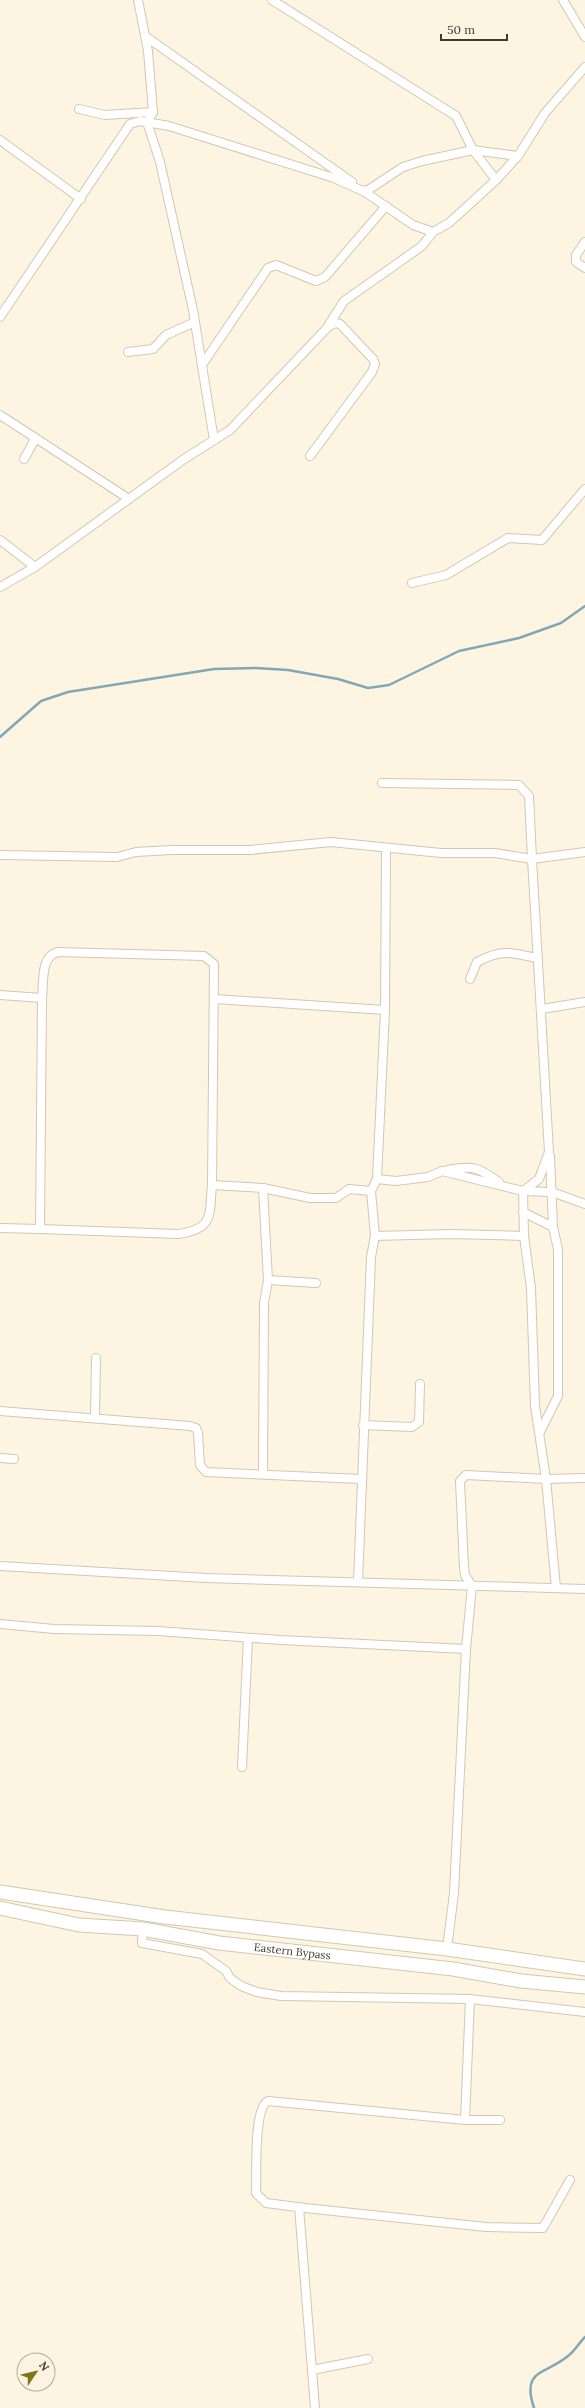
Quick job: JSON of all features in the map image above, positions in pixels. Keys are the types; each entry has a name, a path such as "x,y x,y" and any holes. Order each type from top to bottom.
{"main road":[{"name":"Eastern Bypass","path":"0,1892 165,1917 447,1949 585,1969"},
{"name":"Eastern Bypass","path":"0,1908 79,1925 143,1929 219,1943 415,1966 453,1969 521,1981 585,1987"},
{"path":"415,1966 417,1946"}],"street":[{"path":"138,0 145,36 153,112 147,122 160,162 195,322 214,440"},
{"path":"272,0 332,40 445,107 456,116 474,150 496,180"},
{"path":"563,0 585,37"},
{"path":"145,36 413,225 433,232"},
{"path":"0,587 35,567 129,499 230,430 328,327 344,301 422,246 433,232 449,223 496,180 518,156 545,114 585,67"},
{"path":"79,109 105,115 153,112"},
{"path":"0,317 130,124 136,120 169,126 327,176 366,192"},
{"path":"0,140 80,199"},
{"path":"366,192 403,167 474,150 518,156"},
{"path":"202,365 268,268 276,265 316,281 326,277 386,206"},
{"path":"585,242 576,254 576,262 585,268"},
{"path":"128,352 153,349 166,335 195,322"},
{"path":"310,456 372,372 375,364 373,359 340,324 335,323 328,327"},
{"path":"0,415 129,499"},
{"path":"24,459 34,437"},
{"path":"412,583 446,575 508,538 542,540 585,489"},
{"path":"0,540 35,567"},
{"path":"382,783 517,784 523,787 529,796 536,958 538,990 542,1009 543,1072 549,1114 549,1152 553,1228 558,1249 558,1396 540,1432"},
{"path":"0,856 118,857 136,852 171,850 250,850 331,842 441,853 495,853 532,859 585,852"},
{"path":"358,1582 363,1425 371,1257 375,1236 371,1191 377,1178 385,1010 386,848"},
{"path":"0,1228 178,1234 190,1232 204,1225 209,1215 212,1185 215,999 214,964 204,956 58,952 51,953 46,960 42,998 40,1229"},
{"path":"470,979 477,962 491,954 506,952 536,958"},
{"path":"0,995 42,998"},
{"path":"215,999 385,1010"},
{"path":"542,1009 585,1002"},
{"path":"523,1191 539,1179 549,1152"},
{"path":"377,1178 396,1181 428,1177 442,1171 523,1191 552,1192 585,1204"},
{"path":"212,1185 263,1188 310,1198 336,1198 349,1189 371,1191"},
{"path":"262,1473 264,1303 268,1280 263,1188"},
{"path":"523,1191 524,1236 531,1288 535,1406 546,1479 556,1588"},
{"path":"523,1212 553,1228"},
{"path":"375,1236 451,1234 524,1236"},
{"path":"268,1280 316,1283"},
{"path":"95,1418 96,1358"},
{"path":"363,1425 412,1427 419,1422 420,1384"},
{"path":"0,1411 190,1426 196,1428 198,1433 202,1469 206,1472 262,1473 361,1479"},
{"path":"0,1458 14,1459"},
{"path":"447,1949 454,1893 466,1649 472,1586 465,1575 464,1567 460,1481 466,1475 546,1479 585,1478"},
{"path":"0,1566 206,1578 585,1589"},
{"path":"0,1624 54,1629 158,1631 248,1638 466,1649"},
{"path":"242,1767 248,1638"},
{"path":"143,1929 142,1943 202,1954 226,1970 230,1978 242,1986 257,1992 289,1996 470,1999 585,2012"},
{"path":"465,2120 470,1999"},
{"path":"500,2120 465,2120 268,2100 264,2103 258,2126 256,2193 266,2203 486,2227 543,2228 570,2180"},
{"path":"299,2207 315,2408"},
{"path":"312,2370 368,2359"}],"waterway":[{"path":"0,737 41,701 68,692 214,669 256,668 288,670 338,679 368,688 389,685 459,651 519,638 561,623 585,606"},
{"path":"534,2408 531,2395 533,2379 538,2374 570,2354 585,2337"}]}
